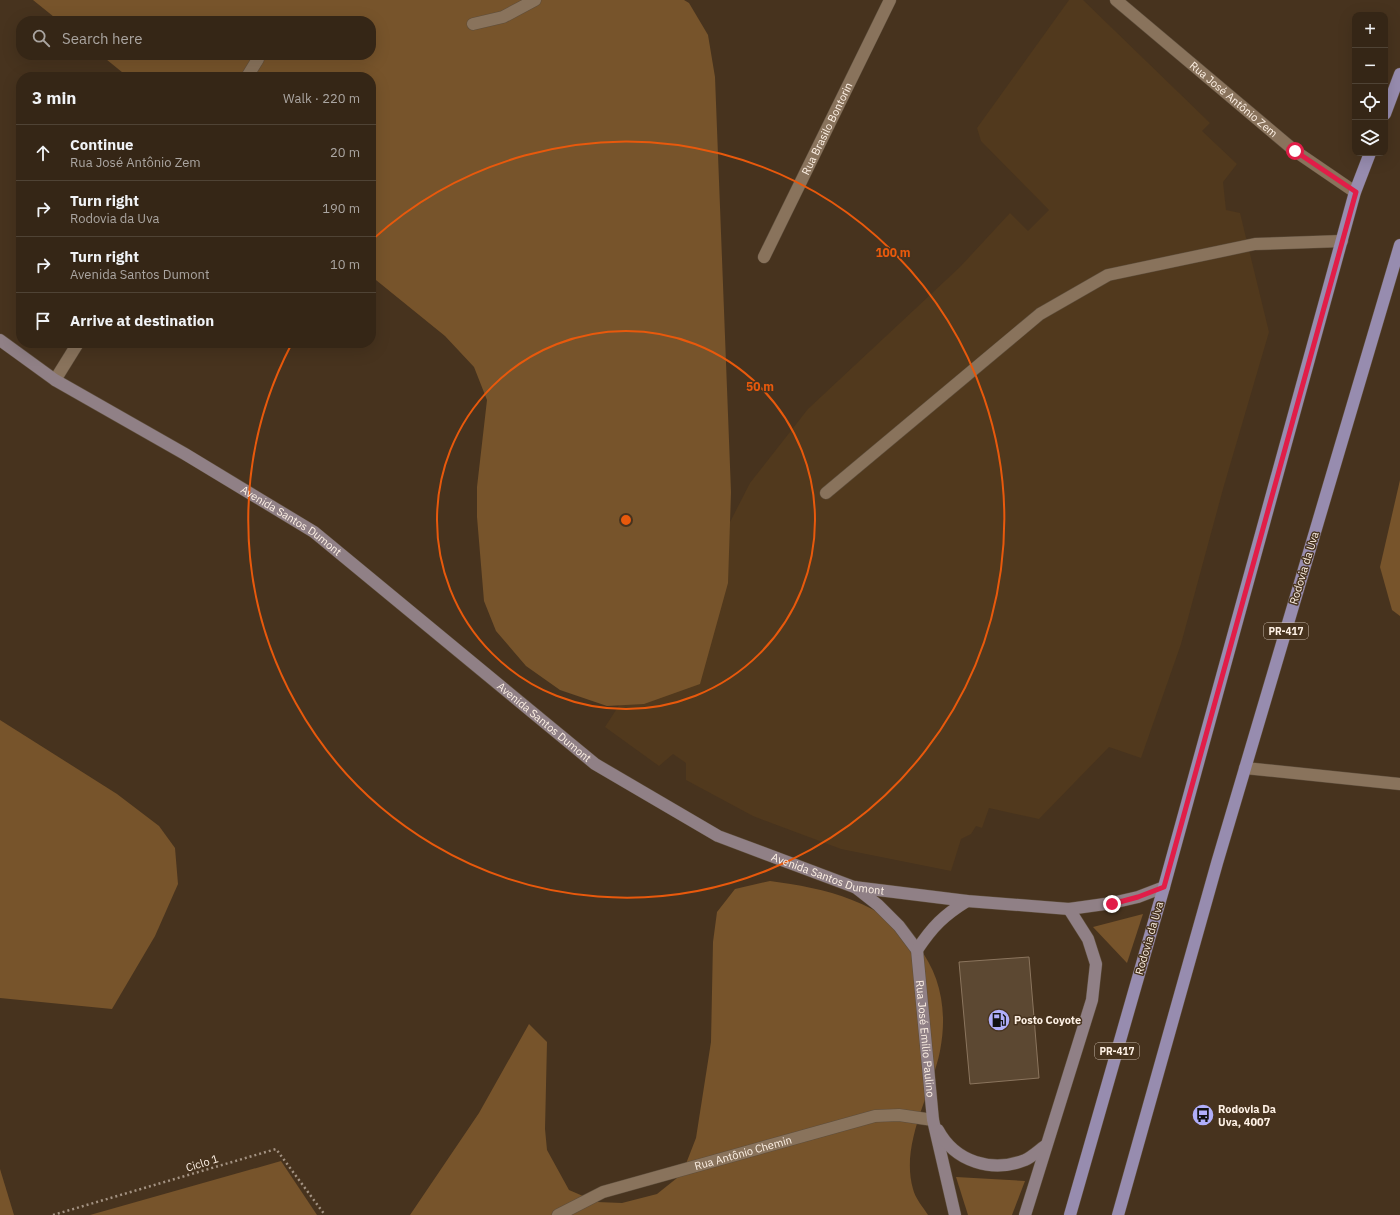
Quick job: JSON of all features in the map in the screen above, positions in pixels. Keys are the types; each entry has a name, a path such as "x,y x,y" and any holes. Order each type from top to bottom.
{"main road":[{"path":"1388,106 1400,74"},
{"name":"Rodovia da Uva","path":"1070,1215 1164,887 1342,241 1356,192 1369,156"},
{"name":"Rodovia da Uva","path":"1118,1215 1245,768 1400,245"}],"street":[{"path":"473,24 503,17 535,0"},
{"name":"Rua Brasilo Bontorin","path":"764,257 890,0"},
{"name":"Rua José Antônio Zem","path":"1116,0 1295,151 1356,192"},
{"path":"249,72 257,60"},
{"path":"826,493 1040,314 1108,275 1255,244 1342,241"},
{"name":"Avenida Santos Dumont","path":"0,340 55,380 185,454 314,532 595,764 718,836 854,886 967,901 1069,909 1112,904 1138,897 1164,887"},
{"path":"55,380 75,348"},
{"path":"1245,768 1400,784"},
{"path":"854,886 878,905 899,926 917,950 930,930 947,913 967,901"},
{"path":"1025,1215 1045,1146 1092,1000 1096,964 1088,939 1069,909"},
{"name":"Rua José Emílio Paulino","path":"917,950 933,1120 955,1215"},
{"name":"Rua Antônio Chemin","path":"558,1215 603,1192 875,1116 899,1115 933,1120"},
{"path":"933,1120 944,1140 961,1156 982,1165 1005,1166 1027,1160 1045,1146"}],"path":[{"name":"Ciclo 1","path":"53,1215 276,1149 326,1215"}],"shaded area":[{"path":"33,0 684,0 689,3 708,35 715,77 731,492 728,583 700,684 644,704 607,706 560,690 526,666 496,631 484,601 477,517 477,487 487,400 474,367 445,336 376,280 376,72 122,72 107,60 376,60 376,16 53,16"},
{"path":"1069,0 1083,0 1210,123 1202,131 1237,164 1223,182 1226,210 1240,213 1269,332 1223,489 1181,644 1141,758 1109,747 1039,819 989,808 982,828 976,826 971,834 961,839 951,871 841,849 753,816 686,780 686,763 673,754 659,766 605,727 625,696 663,653 750,483 808,409 960,267 1010,213 1028,231 1049,210 981,141 977,128"},
{"path":"1400,480 1400,616 1392,610 1380,567"},
{"path":"0,720 117,794 159,826 175,848 178,884 155,936 112,1009 0,998"},
{"path":"770,881 832,893 876,911 896,924 913,940 926,958 936,978 942,1001 943,1025 940,1051 936,1068 913,1137 910,1155 910,1172 913,1189 917,1199 928,1215 410,1215 479,1113 529,1024 547,1042 545,1129 547,1150 569,1190 597,1202 622,1203 657,1194 682,1174 696,1138 711,1042 713,942 717,912 735,889"},
{"path":"1143,914 1127,963 1093,927"},
{"path":"281,1161 317,1215 90,1215"},
{"path":"0,1169 14,1215 0,1215"},
{"path":"956,1177 1025,1181 1012,1215 968,1215"}],"building":[{"name":"Posto Coyote","path":"1029,957 1039,1078 970,1084 959,962"}],"place":[{"name":"Posto Coyote","path":"999,1020"},
{"name":"Rodovia Da Uva, 4007","path":"1203,1115"}],"route":[{"path":"1112,904 1138,897 1164,887 1356,192 1295,151"}]}
